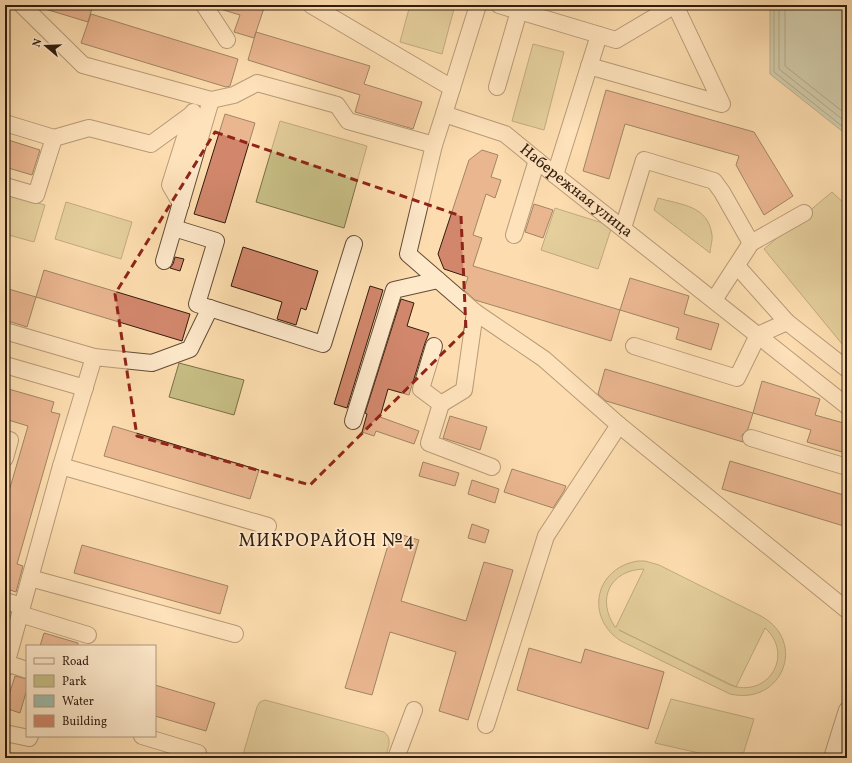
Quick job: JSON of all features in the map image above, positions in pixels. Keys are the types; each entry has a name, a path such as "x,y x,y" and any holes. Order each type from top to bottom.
{"street":[{"path":"22,5 83,65 204,98 234,95 256,83 337,105 348,121 434,144"},
{"path":"204,5 227,40"},
{"path":"311,5 452,88"},
{"path":"478,5 434,144 408,254 475,312 544,359 620,425 847,610"},
{"path":"499,5 616,40 675,5 722,104 589,66"},
{"path":"497,87 519,11"},
{"path":"554,175 598,35"},
{"path":"5,123 54,138 89,128 151,144 192,114 204,98"},
{"path":"164,261 181,204 204,98"},
{"path":"181,204 170,185 192,114"},
{"name":"Набережная улица","path":"444,114 505,134 554,175 847,406"},
{"path":"5,186 36,194 54,138"},
{"path":"514,235 537,160"},
{"path":"623,228 644,160 714,182 722,192 751,243"},
{"path":"714,300 751,243 804,213"},
{"path":"174,228 216,241 197,304 323,344 354,244"},
{"path":"737,266 787,322 847,369"},
{"path":"353,421 394,290 438,280"},
{"path":"5,331 94,357 152,363 190,349 210,308"},
{"path":"475,312 464,390 441,404 430,443 492,467"},
{"path":"634,346 737,378 758,335 787,322"},
{"path":"434,346 421,389 441,404"},
{"path":"26,670 6,665 60,466 94,357"},
{"path":"5,365 84,388"},
{"path":"486,725 546,536 620,425"},
{"path":"751,438 847,468"},
{"path":"5,439 10,440 5,458"},
{"path":"60,466 268,526"},
{"path":"30,578 235,634"},
{"path":"5,601 21,610 88,634"},
{"path":"396,758 414,710"},
{"path":"832,758 847,710"},
{"path":"5,733 29,737"},
{"path":"145,737 198,753"}],"highlighted area":[{"path":"215,132 461,216 466,330 310,485 137,436 115,294"}],"green space":[{"path":"410,5 455,5 442,54 400,42"},
{"path":"533,44 564,52 544,130 512,121"},
{"path":"280,121 367,146 344,228 256,202"},
{"path":"832,192 847,206 847,350 764,249"},
{"path":"5,194 45,205 34,242 5,234"},
{"path":"658,198 692,208 705,218 712,235 710,253 654,210"},
{"path":"66,202 132,222 121,259 55,239"},
{"path":"555,208 612,226 598,269 541,250"},
{"path":"179,363 244,380 234,415 169,397"},
{"path":"638,561 645,561 659,565 761,616 775,627 783,641 786,655 783,669 775,681 763,691 748,695 730,694 621,641 610,631 602,620 599,607 600,595 604,583 612,573 623,566","holes":["644,569 615,627 609,617 607,597 615,580 632,571","765,628 774,639 778,650 777,662 773,672 766,680 756,686 744,688 736,686","619,630 733,686 730,685"]},
{"path":"671,699 754,719 742,758 721,758 655,743"},
{"path":"265,700 384,732 389,741 385,758 244,758 244,751 257,707 260,702"}],"water":[{"path":"770,5 847,5 847,135 770,74"}],"building":[{"path":"42,5 93,5 88,22 42,8"},
{"path":"217,5 265,5 254,38 234,32 240,15 217,8"},
{"path":"91,14 238,59 230,86 226,87 81,43"},
{"path":"256,32 370,66 364,84 422,102 413,129 355,112 360,95 248,60"},
{"path":"606,90 754,132 793,196 764,215 736,165 739,156 625,124 609,179 583,171"},
{"path":"225,114 255,123 225,223 194,214"},
{"path":"5,139 40,150 32,175 5,167"},
{"path":"482,150 498,155 491,177 501,180 495,198 486,194 473,235 482,238 473,266 620,310 611,341 475,300 464,290 468,277 444,269 438,254 469,160"},
{"path":"534,204 553,210 543,238 525,232"},
{"path":"243,247 318,271 306,310 301,308 296,325 277,319 282,302 231,286"},
{"path":"175,257 184,259 180,271 170,268"},
{"path":"44,270 190,314 182,341 36,297"},
{"path":"630,278 689,296 684,314 719,324 711,350 676,339 679,328 620,310"},
{"path":"370,286 383,290 347,408 334,404"},
{"path":"5,288 36,297 27,327 5,320"},
{"path":"401,299 414,303 407,326 429,333 409,395 388,389 380,417 419,431 414,444 376,431 374,436 362,432 367,414 365,413"},
{"path":"605,369 753,413 748,429 742,435 743,442 606,401 598,394"},
{"path":"762,381 820,399 815,415 847,424 847,436 842,452 807,442 811,430 753,413"},
{"path":"5,388 54,402 51,412 60,414 17,564 23,566 16,592 10,590 9,592 5,592 5,505 28,426 5,419"},
{"path":"450,416 487,427 480,450 443,438"},
{"path":"113,426 259,470 250,499 104,456"},
{"path":"730,461 847,496 847,527 722,489"},
{"path":"423,462 459,473 455,486 419,476"},
{"path":"512,469 566,486 553,508 504,492"},
{"path":"472,480 499,489 495,503 468,494"},
{"path":"472,524 489,530 485,543 468,538"},
{"path":"392,532 419,540 401,601 466,621 484,562 513,570 468,720 439,711 456,652 390,632 372,695 345,688"},
{"path":"82,545 228,586 220,614 74,573"},
{"path":"44,633 78,643 78,645 40,645"},
{"path":"529,648 581,663 585,649 664,672 648,729 517,690"},
{"path":"15,676 26,679 26,692 20,713 5,708"},
{"path":"156,685 215,703 206,731 156,716"}],"district":[{"name":"МИКРОРАЙОН №4","path":"327,541"}]}
